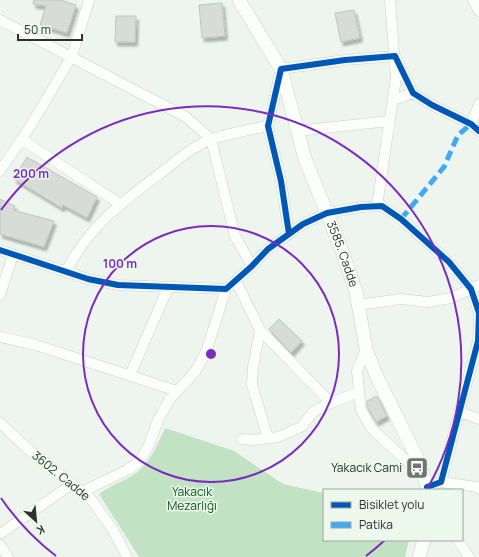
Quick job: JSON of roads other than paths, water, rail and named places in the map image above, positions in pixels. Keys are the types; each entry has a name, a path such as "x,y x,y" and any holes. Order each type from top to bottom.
{"main road":[{"name":"3585. Cadde","path":"239,0 281,69 305,159 348,268 358,305 366,349 376,375 426,485"},
{"path":"419,557 424,541"}],"street":[{"path":"0,171 72,56 89,0"},
{"path":"377,206 396,78 390,0"},
{"path":"473,0 479,11"},
{"path":"0,20 72,56 186,117 211,139 235,236 252,266"},
{"path":"289,234 281,181 268,126 281,69 345,60 395,56"},
{"path":"395,56 413,92 432,105 475,128 479,104"},
{"path":"393,100 413,92"},
{"path":"297,131 389,121"},
{"path":"66,272 76,252 97,226 120,204 195,147 211,139 268,126"},
{"path":"21,139 120,204"},
{"path":"82,492 127,470 139,462 149,445 158,420 177,391 195,372 206,352 226,289 252,266 268,249 303,224 327,213 361,207 377,206 382,206 406,224 475,287 479,313 475,374 460,412 441,482"},
{"path":"0,250 66,272 118,285 226,289"},
{"path":"0,295 13,255"},
{"path":"236,281 260,330 331,403"},
{"path":"358,305 401,299 428,302 451,298 475,287"},
{"path":"130,375 168,288"},
{"path":"260,330 253,367 252,385 268,438"},
{"path":"0,337 36,345 177,391"},
{"path":"366,349 357,371 358,392 361,410 372,429 426,485 441,482 477,487 479,489"},
{"path":"242,439 278,437 301,427 314,411 358,392"},
{"path":"460,412 479,419"},
{"name":"3602. Cadde","path":"0,423 28,449 91,499 113,530 127,557"},
{"path":"0,534 72,484"},
{"path":"459,541 470,557"},
{"path":"0,545 8,557"}],"place":[{"name":"Yakacık Cami","path":"417,468"}],"park label":[{"name":"Yakacık Mezarlığı","path":"192,499"}]}
